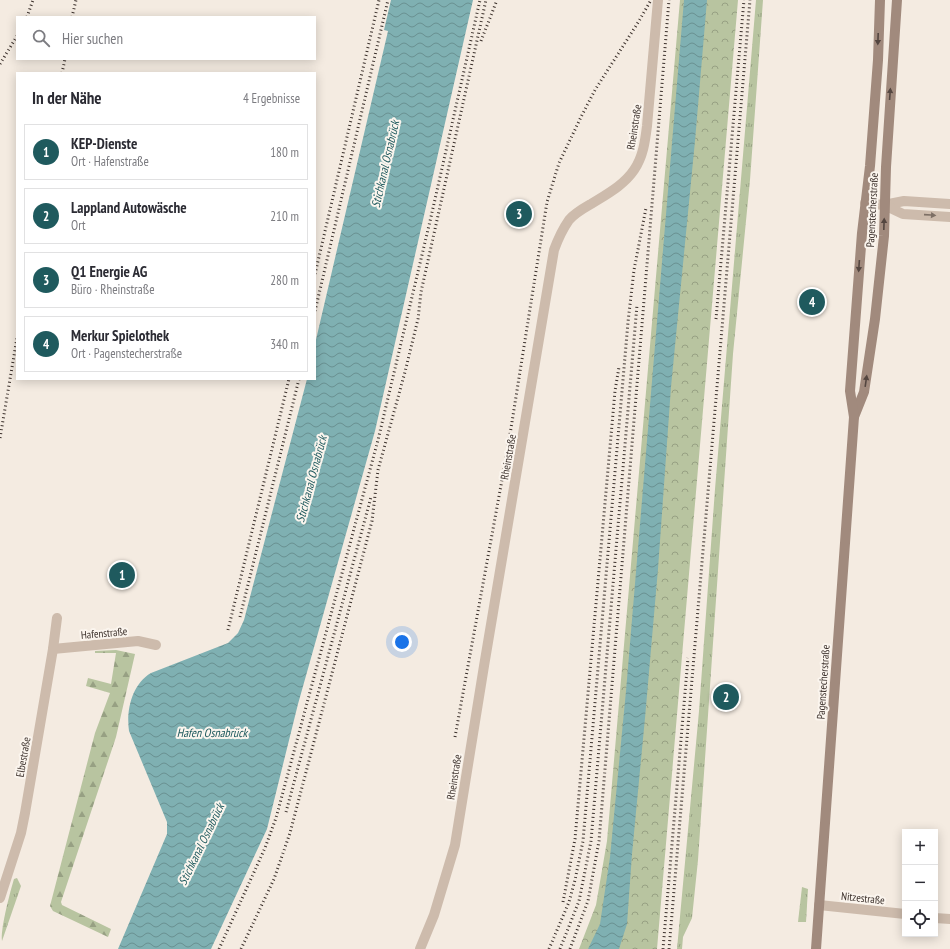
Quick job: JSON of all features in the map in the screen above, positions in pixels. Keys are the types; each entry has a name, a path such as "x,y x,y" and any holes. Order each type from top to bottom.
{"main road":[{"name":"Pagenstecherstraße","path":"816,949 854,417 850,391 862,233 870,166 880,0"},
{"name":"Pagenstecherstraße","path":"854,417 864,392 867,378 884,236 886,167 897,0"}],"street":[{"name":"Rheinstraße","path":"420,949 434,915 455,845 554,250 560,234 570,219 582,209 626,180 635,170 640,160 645,145 658,0"},
{"path":"865,203 884,205 904,201 950,204"},
{"path":"884,205 903,214 950,217"},
{"name":"Elbestraße","path":"0,898 21,833 25,814 53,650 57,618"},
{"name":"Hafenstraße","path":"53,650 138,641 156,645"},
{"name":"Nitzestraße","path":"819,905 902,914"},
{"path":"938,918 950,919"}],"green space":[{"path":"680,0 738,0 657,949 579,949 596,905 607,841"},
{"path":"756,0 763,0 750,180 733,354 698,860 692,918 683,937 682,949 677,949 699,711 715,489"},
{"path":"116,650 135,654 116,737 61,902 62,905 111,929 108,937 53,911 50,906 95,733 110,693 86,686 88,678 111,684 116,653 95,653 95,651"},
{"path":"17,878 21,886 2,941 2,928 8,901 14,879"},
{"path":"802,887 808,889 806,922 798,922"}],"water":[{"name":"Hafen Osnabrück","path":"391,0 473,0 375,431 298,704 267,829 211,949 118,949 167,834 167,822 129,731 128,715 132,698 139,684 151,673 228,643 238,633 244,620 307,380 316,380 316,340 388,31 384,30"},
{"path":"684,0 707,0 671,387 658,569 627,924 619,949 588,949 600,924 610,857 626,691"}],"railway":[{"path":"27,16 33,0"},
{"path":"72,16 76,0"},
{"path":"316,270 379,0"},
{"path":"316,307 388,0"},
{"path":"219,949 265,848 276,818 378,440 431,217 480,0"},
{"path":"241,949 274,879 290,833 372,521 378,470 418,319 421,292 486,0"},
{"path":"481,41 497,0"},
{"path":"455,737 508,447 547,202 559,163 581,117 595,90 651,0"},
{"path":"570,949 588,901 599,841 669,0"},
{"path":"716,319 744,0"},
{"path":"669,949 750,0"},
{"path":"0,64 16,38"},
{"path":"62,72 65,60"},
{"path":"549,949 569,902 583,841 628,322 634,270 646,208"},
{"path":"560,949 579,901 591,841 637,305"},
{"path":"0,438 16,344"},
{"path":"563,902 575,839 615,391 619,367"},
{"path":"228,630 289,380"},
{"path":"240,617 299,380"},
{"path":"286,812 371,497"},
{"path":"663,949 688,658"}],"place":[{"name":"Q1 Energie AG","path":"519,214"},
{"name":"Merkur Spielothek","path":"812,302"},
{"name":"KEP-Dienste","path":"122,575"},
{"name":"Lappland Autowäsche","path":"726,697"}],"water label":[{"name":"Stichkanal Osnabrück","path":"385,164"},
{"name":"Stichkanal Osnabrück","path":"311,479"},
{"name":"Stichkanal Osnabrück","path":"201,844"}]}
